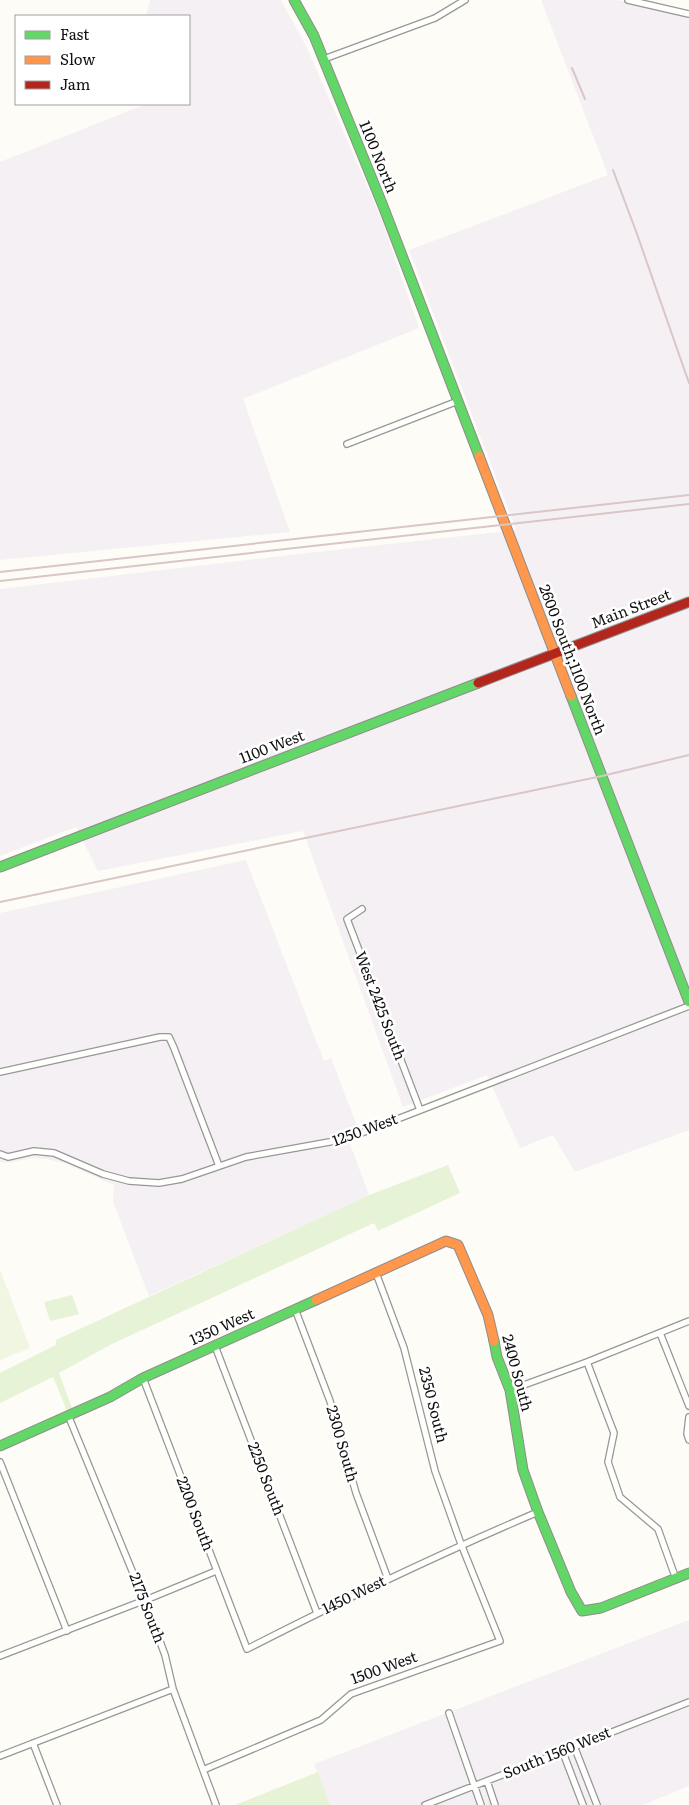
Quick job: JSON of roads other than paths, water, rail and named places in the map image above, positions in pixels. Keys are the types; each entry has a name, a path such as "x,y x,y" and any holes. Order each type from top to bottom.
{"street":[{"name":"1100 North","path":"294,0 309,26 324,59 430,328"},
{"path":"324,59 435,18 465,0"},
{"path":"628,0 689,14"},
{"name":"2600 South;1100 North","path":"430,328 689,1002"},
{"path":"347,444 458,401"},
{"name":"Main Street","path":"555,653 689,602"},
{"name":"1100 West","path":"0,867 555,653"},
{"name":"West 2425 South","path":"362,909 347,918 420,1110"},
{"name":"1250 West","path":"1,1155 8,1157 34,1151 54,1153 110,1176 130,1182 147,1183 182,1179 246,1157 328,1144 346,1139 689,1006"},
{"path":"0,1072 160,1037 169,1037 219,1166"},
{"name":"1350 West","path":"0,1446 110,1397 143,1378 446,1241 458,1245"},
{"name":"2400 South","path":"458,1245 488,1315 497,1357 510,1390 523,1470 538,1512"},
{"name":"2350 South","path":"376,1273 404,1348 435,1471 461,1544 500,1641"},
{"name":"2300 South","path":"294,1310 330,1401 356,1493 388,1578"},
{"path":"510,1390 587,1362 689,1321"},
{"path":"660,1333 689,1406"},
{"name":"2250 South","path":"215,1346 317,1613"},
{"path":"587,1362 614,1433 608,1462 620,1497 658,1529 676,1578"},
{"name":"2200 South","path":"143,1378 247,1649"},
{"name":"2175 South","path":"68,1415 145,1600 165,1655 173,1690 216,1805"},
{"path":"689,1417 686,1434 689,1440"},
{"path":"0,1462 67,1631"},
{"path":"461,1544 538,1512 571,1592 582,1610 602,1608 689,1573"},
{"name":"1450 West","path":"247,1649 388,1578 461,1544"},
{"path":"0,1656 216,1571"},
{"name":"1500 West","path":"203,1770 321,1720 351,1694 500,1641"},
{"path":"0,1756 173,1690"},
{"name":"South 1560 West","path":"425,1805 689,1702"},
{"path":"449,1713 481,1805"},
{"path":"33,1743 57,1805"},
{"path":"574,1746 597,1805"},
{"path":"562,1750 583,1805"},
{"path":"486,1781 495,1805"}],"railway":[{"path":"572,68 585,99"},
{"path":"613,170 689,383"},
{"path":"0,572 689,495"},
{"path":"0,581 689,504"},
{"path":"0,902 602,776 689,755"}]}
